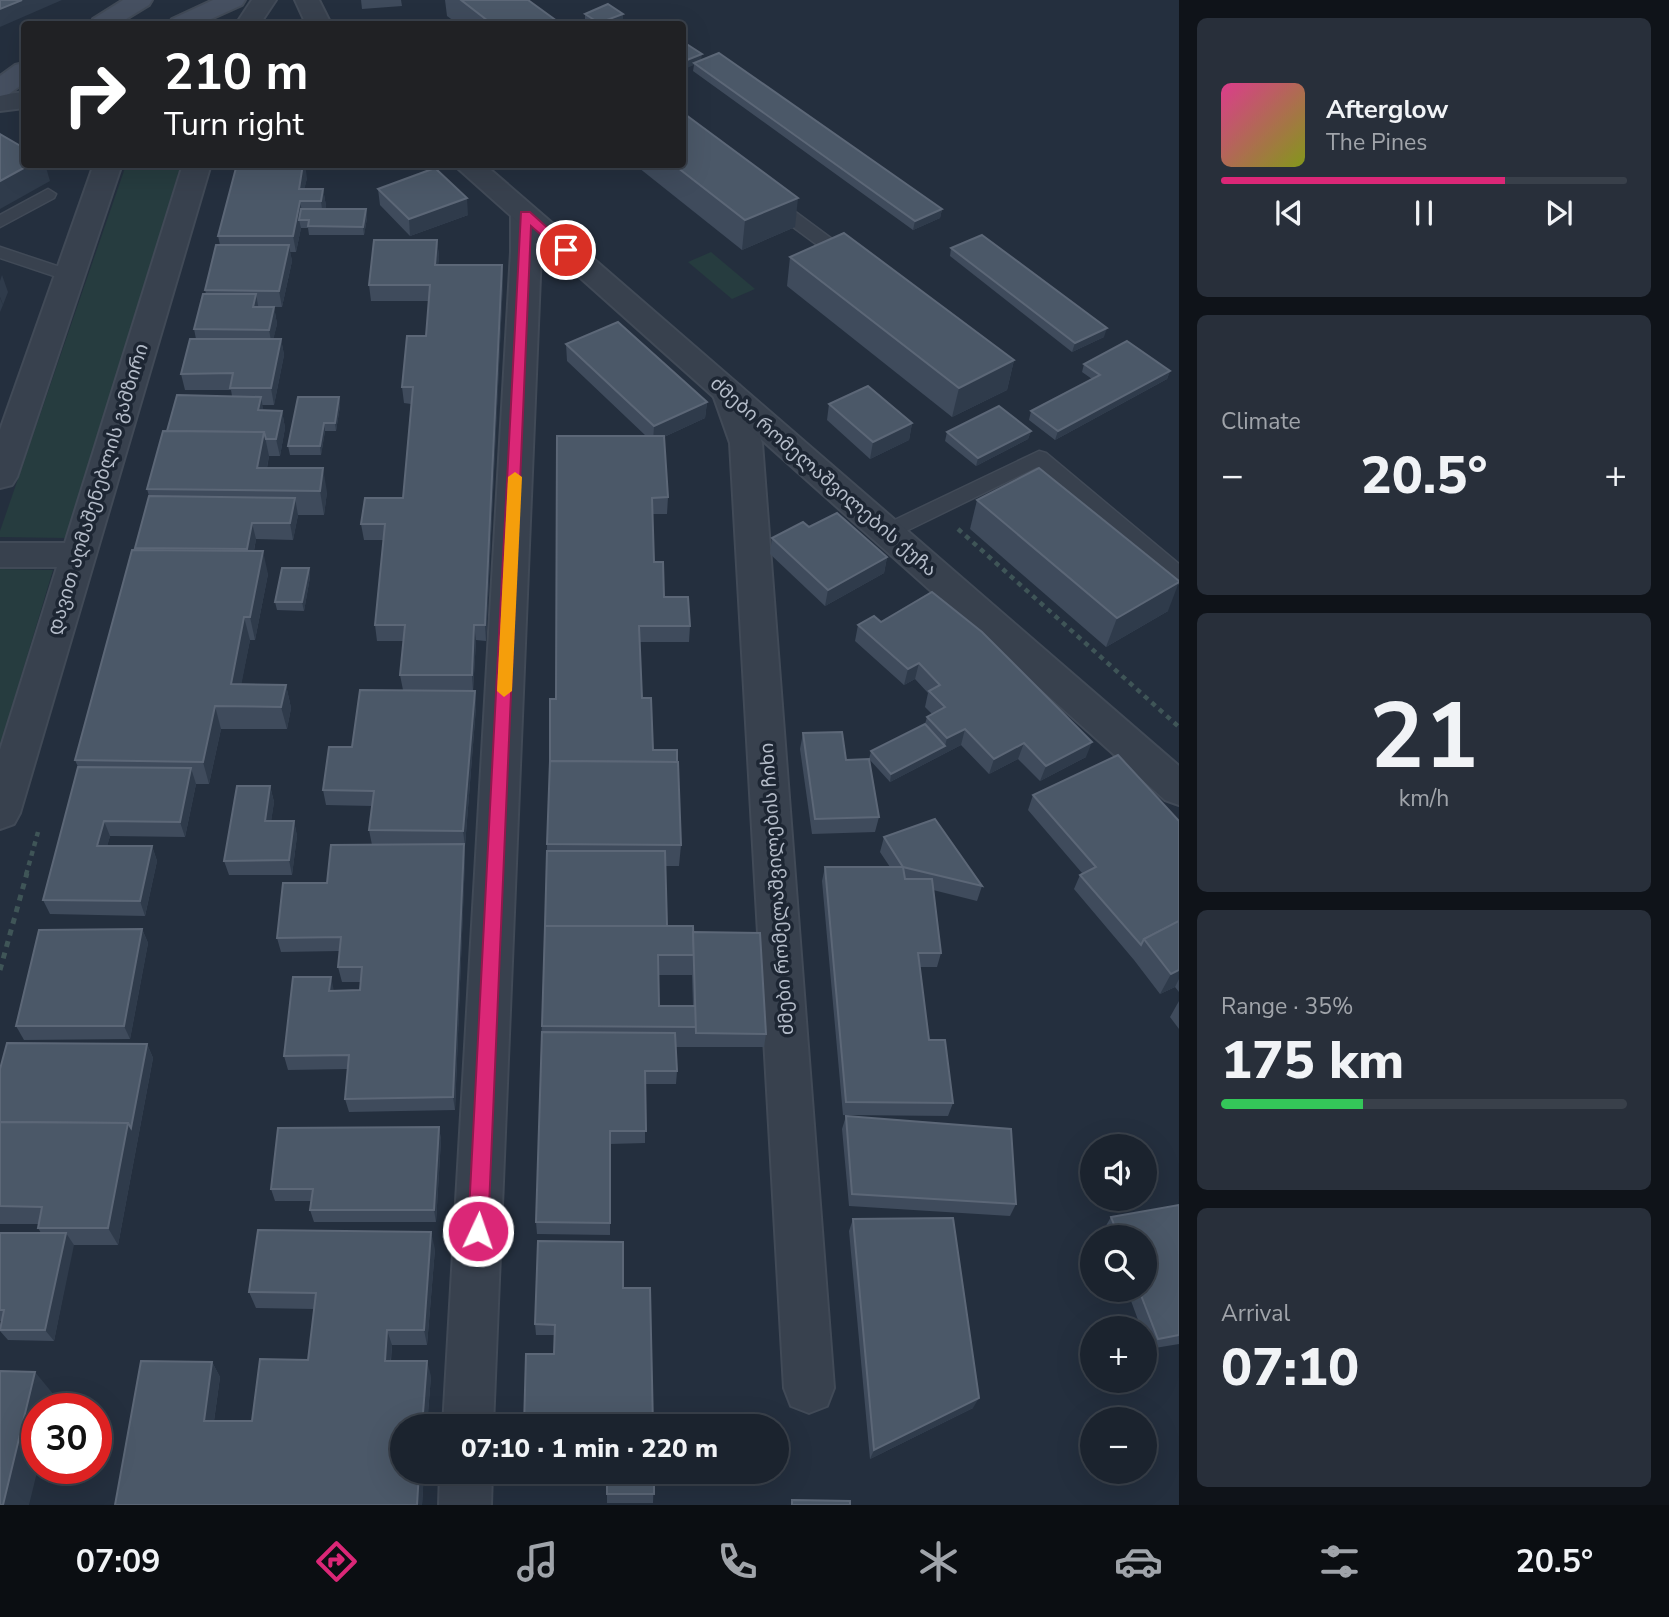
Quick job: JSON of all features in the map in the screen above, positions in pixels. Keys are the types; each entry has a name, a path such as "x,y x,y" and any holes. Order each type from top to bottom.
{"main road":[{"path":"107,21 140,0"},
{"path":"175,21 183,0"},
{"path":"188,21 233,0"},
{"path":"0,88 21,73"},
{"path":"0,96 21,87"}],"street":[{"path":"250,21 264,0"},
{"path":"307,0 317,21"},
{"path":"0,103 21,100"},
{"path":"0,477 107,168"},
{"name":"დავით აღმაშენებლის გამზირი","path":"0,813 76,555 196,168"},
{"name":"ძმები რომელაშვილების ქუჩა","path":"479,168 525,215 1179,789"},
{"path":"469,1414 526,252 525,215"},
{"name":"ძმები რომელაშვილების ჩიხი","path":"728,392 746,443 809,1388"},
{"path":"0,555 76,555"},
{"path":"464,1505 465,1484"}],"lane":[{"path":"0,222 48,194"},
{"path":"761,195 862,270"},
{"path":"0,252 69,276"},
{"path":"887,532 1039,458 1179,575"}],"green space":[{"path":"125,168 180,168 66,538 0,537"},
{"path":"711,252 755,289 732,299 688,262"},
{"path":"0,569 53,570 0,747"}],"building":[{"path":"0,0 22,0 0,9"},
{"path":"461,0 528,0 557,21 488,21"},
{"path":"608,4 623,14 604,21 596,21 585,14"},
{"path":"686,44 702,54 686,60"},
{"path":"719,53 942,209 915,221 694,63"},
{"path":"686,115 798,198 745,220 678,168 686,168"},
{"path":"0,134 21,146 21,168 24,168 0,181"},
{"path":"236,168 302,168 299,189 323,189 321,201 300,201 293,236 218,236"},
{"path":"435,168 467,198 409,219 378,189"},
{"path":"301,209 366,209 363,227 308,226 309,220 299,220"},
{"path":"844,233 1014,360 959,388 790,257"},
{"path":"982,235 1107,328 1075,343 951,248"},
{"path":"374,240 437,240 435,265 502,265 485,625 474,625 472,675 400,675 405,625 375,625 385,524 361,524 365,498 403,498 413,387 402,387 407,336 426,336 430,285 369,285"},
{"path":"216,245 289,245 279,291 205,290"},
{"path":"203,294 256,294 253,307 274,307 269,330 194,329"},
{"path":"618,322 707,402 654,426 566,344"},
{"path":"190,339 281,339 271,388 230,388 233,373 181,374"},
{"path":"1127,341 1170,371 1058,431 1031,411 1100,375 1084,364"},
{"path":"868,386 912,423 873,442 829,404"},
{"path":"177,395 261,397 258,410 282,411 276,439 266,439 264,432 167,431"},
{"path":"298,397 339,397 335,423 324,423 320,446 288,446"},
{"path":"999,406 1031,431 978,458 947,432"},
{"path":"163,431 264,432 257,468 323,468 320,491 147,489"},
{"path":"557,436 664,436 668,497 652,498 654,562 663,562 664,597 688,597 690,626 639,626 642,698 651,698 653,750 677,750 677,762 550,761 550,699 556,699"},
{"path":"1039,468 1179,582 1117,618 977,500"},
{"path":"149,496 295,498 290,523 252,523 247,549 135,548"},
{"path":"837,513 887,557 828,590 772,538 803,522 809,527"},
{"path":"132,550 263,551 250,617 244,617 231,684 286,685 281,707 215,706 203,762 75,760"},
{"path":"282,568 309,568 302,602 275,602"},
{"path":"932,592 982,632 1092,742 1046,766 1024,743 994,759 965,729 947,738 927,717 945,707 929,691 940,685 919,663 908,669 858,625 874,616 881,622"},
{"path":"360,690 475,691 463,831 369,830 374,791 323,790 329,747 352,747"},
{"path":"925,724 945,746 891,774 871,751"},
{"path":"842,732 846,760 869,759 879,817 815,819 803,733"},
{"path":"1118,755 1179,821 1179,921 1144,939 1141,945 1080,875 1096,867 1033,795"},
{"path":"550,761 678,762 681,845 547,844"},
{"path":"78,767 191,768 180,822 104,821 97,846 152,846 140,901 43,900"},
{"path":"237,786 270,786 265,821 294,821 289,860 224,861"},
{"path":"935,819 982,886 903,867 884,837"},
{"path":"464,844 453,1097 345,1099 349,1055 284,1056 293,977 331,977 329,991 360,990 362,967 338,967 341,937 277,938 283,883 327,883 331,845"},
{"path":"547,851 665,851 667,926 545,926"},
{"path":"825,867 903,867 905,879 932,879 941,953 918,953 929,1040 945,1040 953,1103 846,1102"},
{"path":"1179,921 1179,970 1171,974 1144,939"},
{"path":"545,926 693,926 694,955 658,955 659,1006 696,1006 696,1027 542,1026"},
{"path":"142,929 124,1026 16,1026 39,930"},
{"path":"693,932 760,933 766,1034 696,1033"},
{"path":"542,1032 675,1033 677,1071 645,1071 646,1131 610,1131 610,1223 536,1222"},
{"path":"7,1043 147,1044 131,1128 128,1123 0,1122 0,1069"},
{"path":"846,1116 1011,1129 1016,1204 852,1194"},
{"path":"0,1122 128,1123 108,1228 38,1228 42,1207 0,1206"},
{"path":"439,1127 434,1210 310,1210 313,1189 271,1189 278,1128"},
{"path":"1179,1205 1179,1335 1158,1339 1157,1316 1149,1316 1144,1302 1157,1302 1157,1225 1114,1225 1111,1217"},
{"path":"953,1218 979,1398 874,1450 853,1219"},
{"path":"258,1230 431,1232 424,1330 387,1330 385,1361 427,1361 423,1414 390,1414 390,1484 418,1484 417,1505 115,1505 141,1361 212,1362 204,1421 252,1421 260,1359 308,1360 316,1293 249,1292"},
{"path":"0,1233 66,1233 45,1330 0,1330 4,1310 0,1310"},
{"path":"538,1241 623,1242 623,1288 650,1288 653,1414 524,1414 526,1354 554,1354 555,1325 535,1324"},
{"path":"0,1371 35,1372 30,1393 21,1393 21,1430 3,1505 0,1505"},
{"path":"607,1484 654,1484 654,1494 607,1494"},
{"path":"792,1500 850,1501 850,1505 792,1505"}],"slow traffic":[{"path":"504,691 515,477"}],"route":[{"path":"478,1231 526,252 525,215 566,250"}]}
